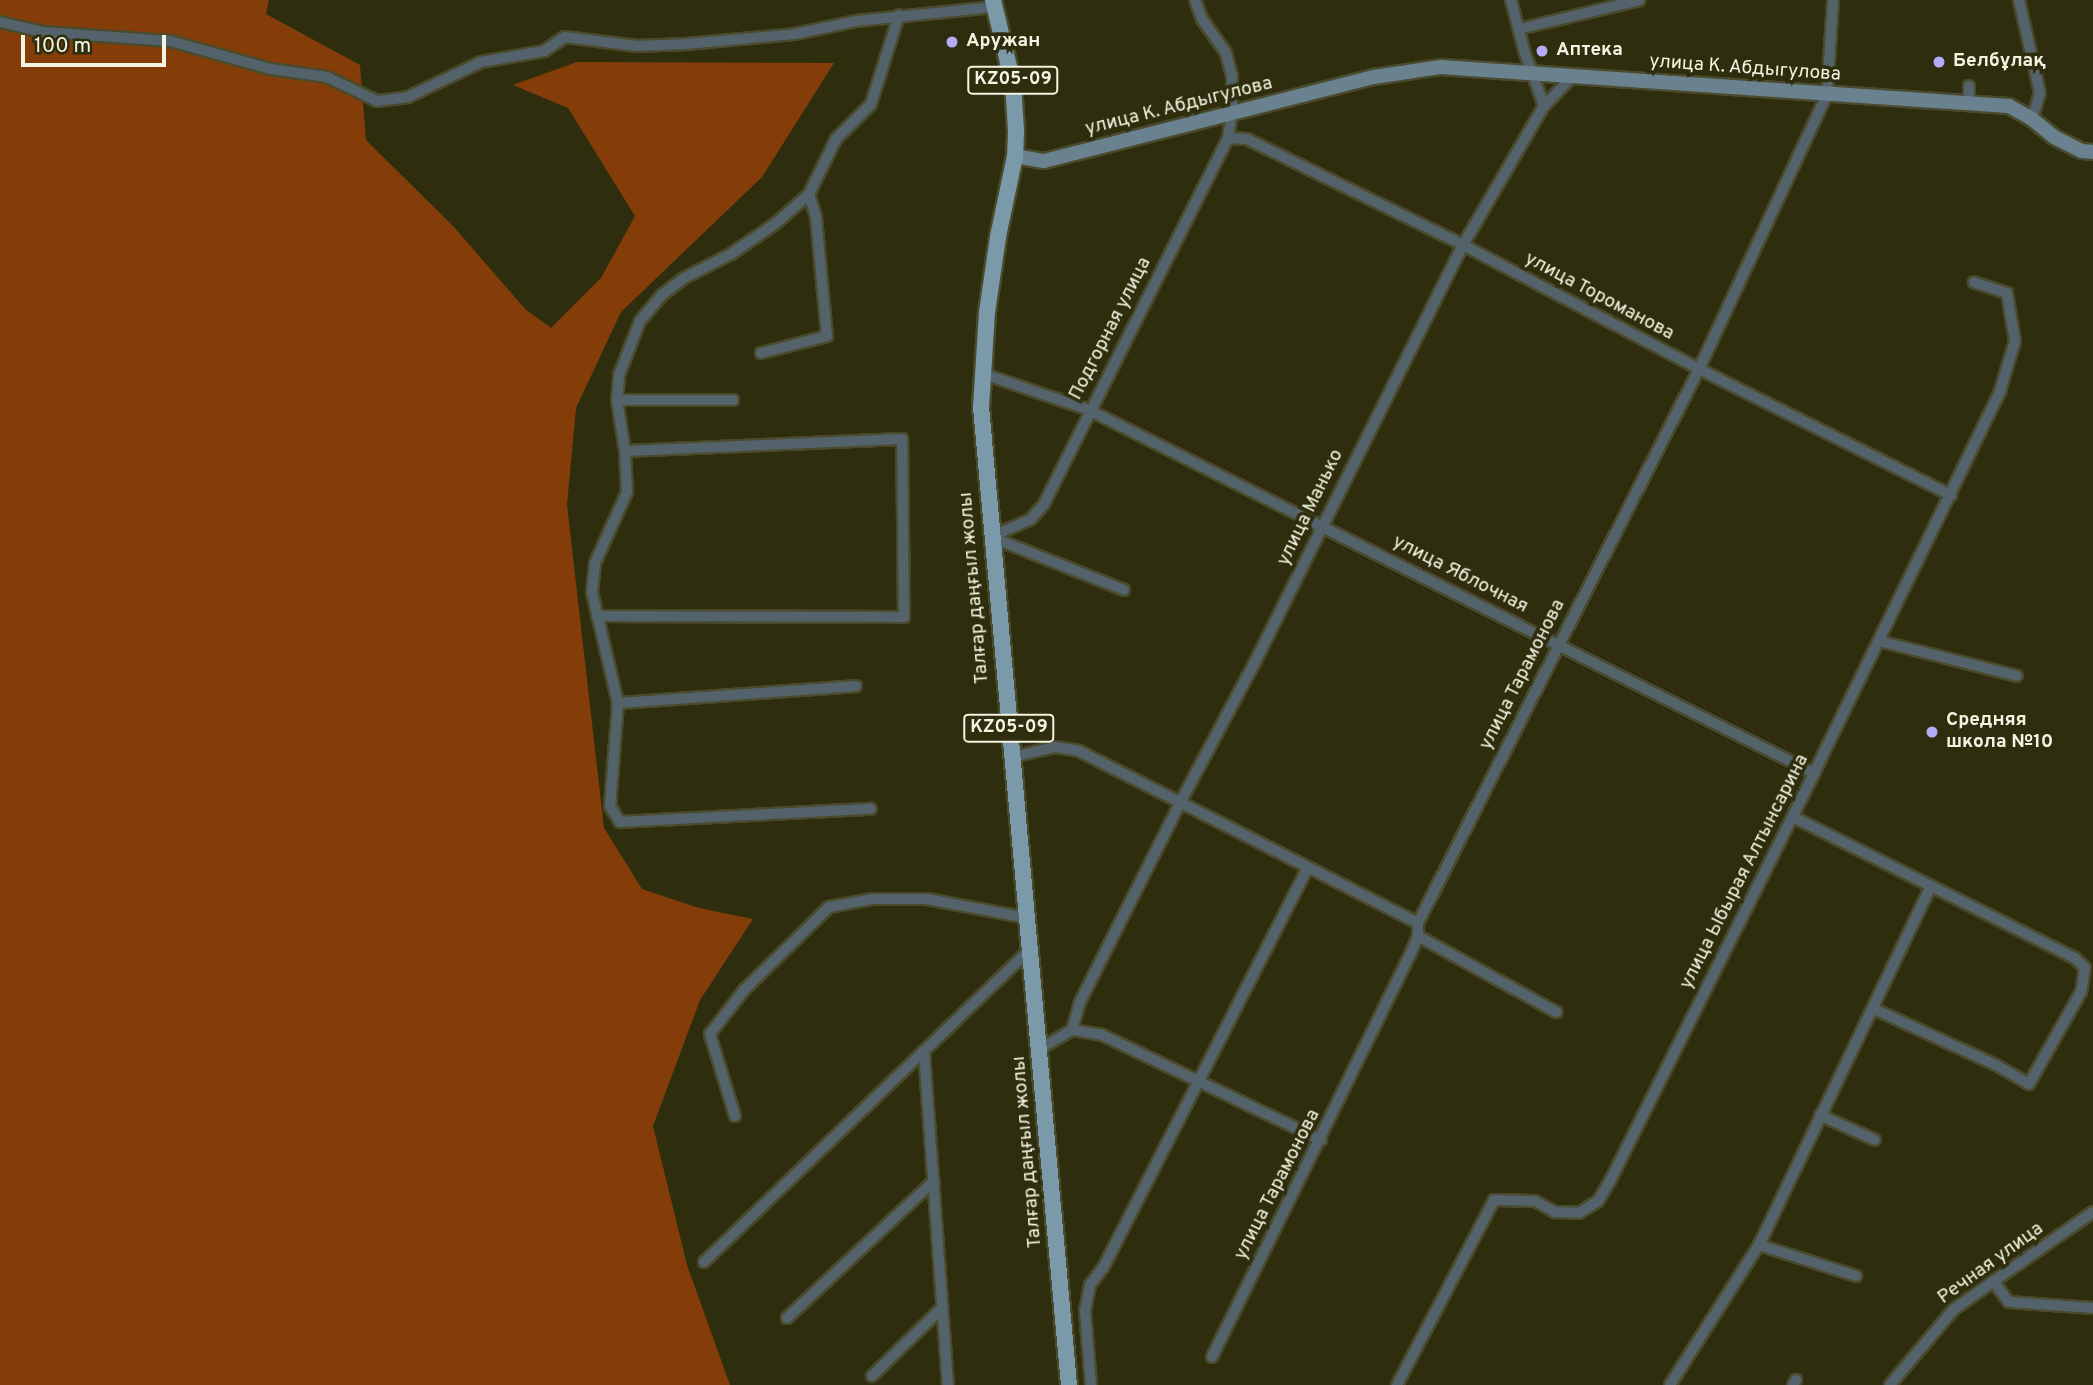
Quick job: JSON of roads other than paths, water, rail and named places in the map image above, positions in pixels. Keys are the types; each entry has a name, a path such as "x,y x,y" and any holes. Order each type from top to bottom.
{"main road":[{"name":"Талғар даңғыл жолы","path":"987,3 1013,83 1015,156 998,237 981,373 991,537 1041,1048 1068,1385"}],"street":[{"name":"Подгорная улица","path":"991,537 1031,519 1038,512 1228,138 1233,87 1226,53 1202,19 1195,0"},
{"path":"1511,0 1544,106"},
{"path":"1519,29 1640,0"},
{"name":"улица Тарамонова","path":"1212,1357 1321,1140 1418,936 1418,923 1699,369 1827,94 1833,0"},
{"path":"2019,0 2040,93 2032,119"},
{"path":"0,22 43,32 170,41 271,69 327,77 377,101 408,97 481,62 544,51 565,37 637,47 686,44 795,34 899,15 987,3"},
{"path":"872,809 621,822 610,806 618,703 592,592 595,564 627,492 625,451 617,400 619,375 640,321 663,294 684,278 731,254 764,232 809,194 836,139 871,104 899,15"},
{"name":"улица К. Абдыгулова","path":"1015,156 1044,162 1374,77 1441,67 2009,106 2032,119 2054,137 2082,151 2093,152"},
{"name":"улица Манько","path":"1072,1030 1080,1002 1180,803 1255,662 1463,245 1544,106 1573,76"},
{"path":"1969,86 1969,103"},
{"name":"улица Тороманова","path":"1228,138 1247,139 1463,245 1699,369 1951,495"},
{"path":"761,353 827,336 816,217 809,194"},
{"name":"улица Ыбырая Алтынсарина","path":"1397,1385 1494,1200 1535,1201 1555,1212 1579,1213 1598,1201 1793,817 2000,391 2015,341 2007,293 1974,282"},
{"name":"улица Яблочная","path":"981,373 1089,410 1322,524 1814,773"},
{"path":"617,400 733,400"},
{"path":"597,616 904,617 902,439 625,451"},
{"path":"991,537 1124,590"},
{"path":"1879,640 2017,676"},
{"path":"618,703 856,686"},
{"path":"1012,757 1043,748 1066,747 1418,923"},
{"path":"1793,817 2075,958 2085,968 2081,992 2029,1084 1996,1065 1872,1008"},
{"path":"1091,1385 1085,1298 1308,868"},
{"path":"1670,1385 1759,1245 1931,886"},
{"path":"736,1116 710,1034 744,990 830,907 873,899 927,899 1028,918"},
{"path":"1418,936 1556,1012"},
{"path":"704,1262 1030,949"},
{"path":"1041,1048 1072,1030 1119,1041 1321,1140"},
{"path":"924,1051 948,1385"},
{"path":"1820,1115 1875,1140"},
{"path":"787,1318 933,1181"},
{"name":"Речная улица","path":"1890,1385 1954,1309 2093,1212"},
{"path":"1759,1245 1856,1276"},
{"path":"1993,1281 2009,1302 2093,1308"},
{"path":"872,1376 942,1308"}],"place":[{"name":"Аружан","path":"952,42"},
{"name":"Аптека","path":"1542,51"},
{"name":"Белбұлақ","path":"1939,62"},
{"name":"Средняя школа №10","path":"1932,732"}]}
